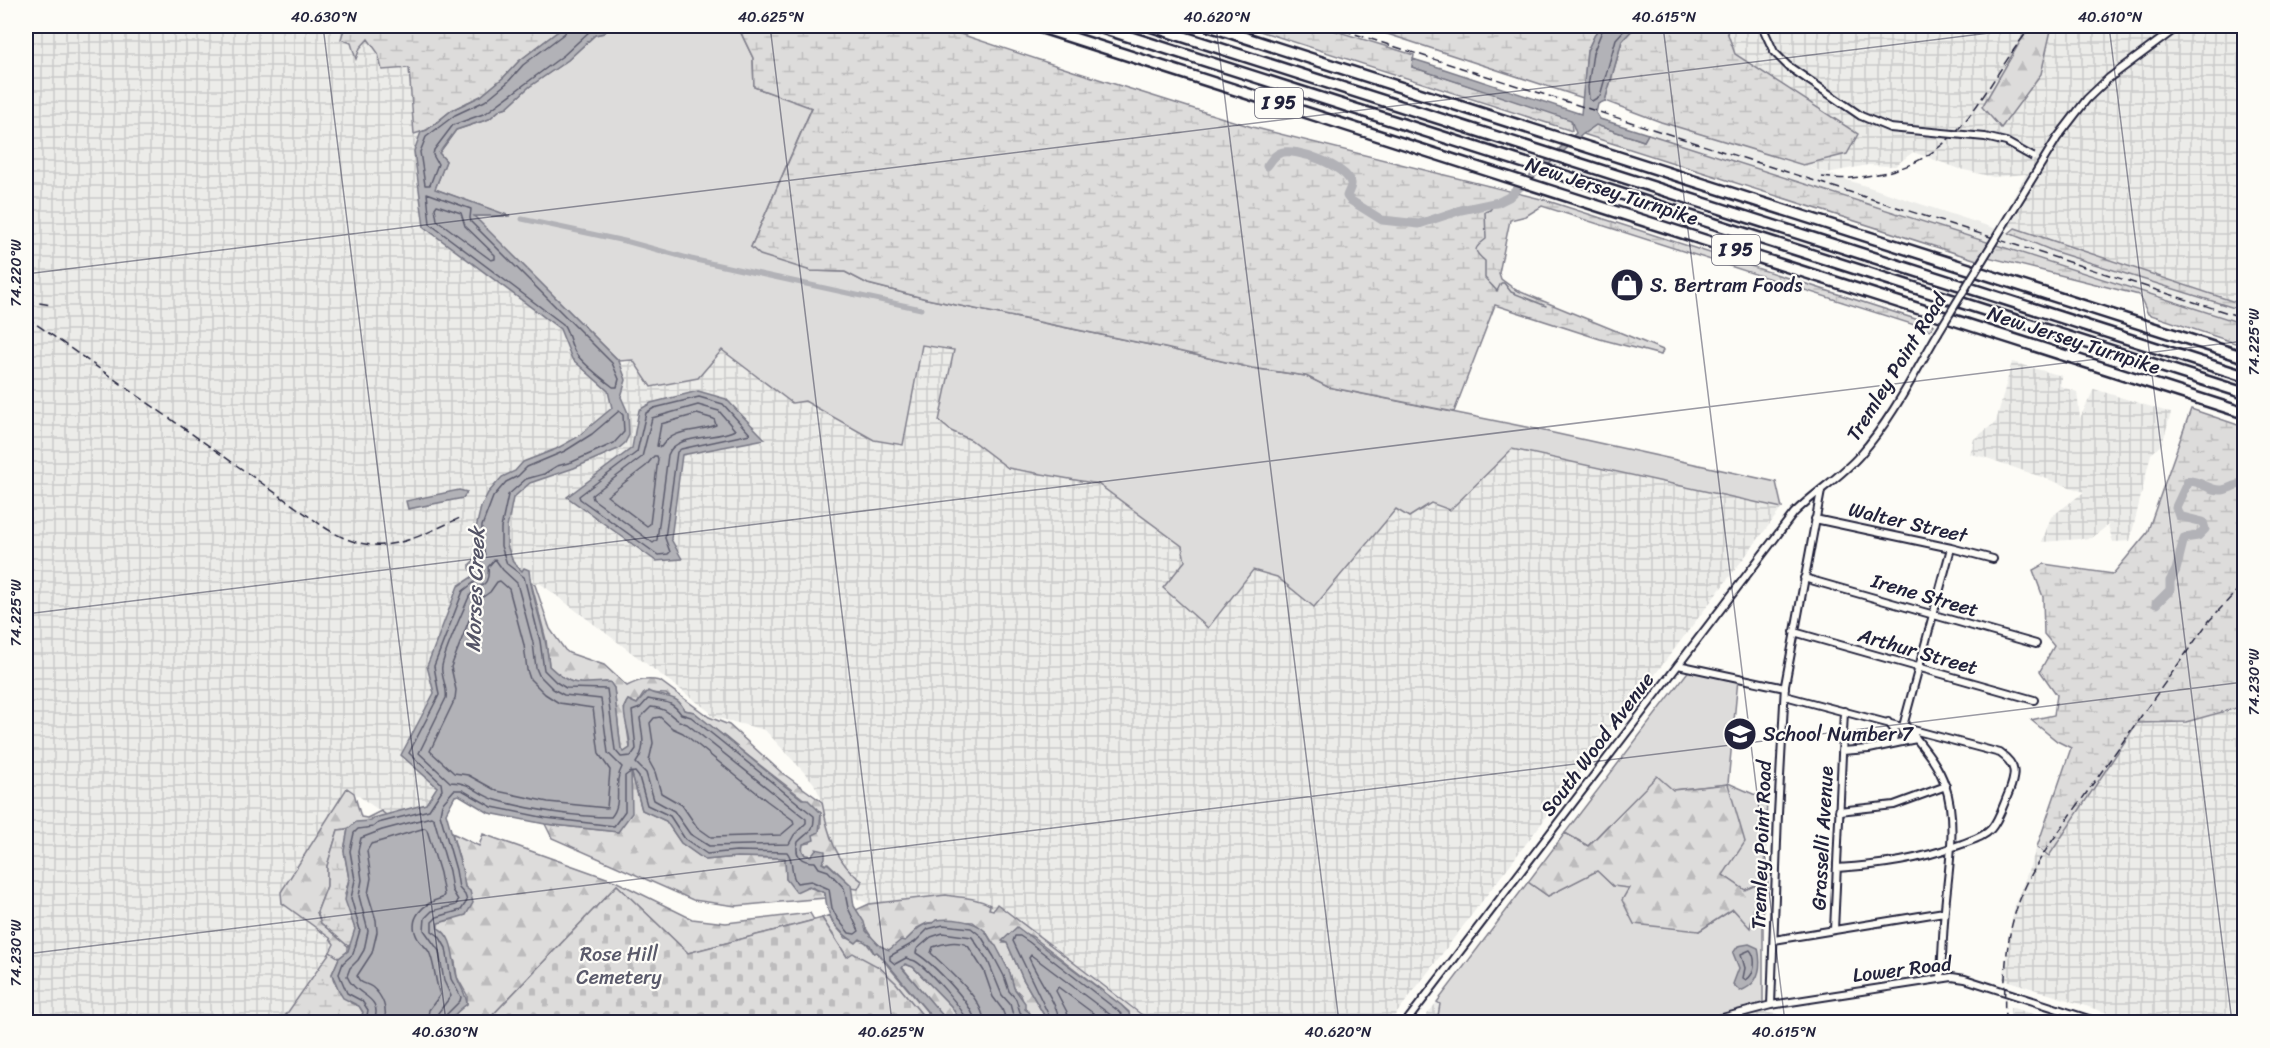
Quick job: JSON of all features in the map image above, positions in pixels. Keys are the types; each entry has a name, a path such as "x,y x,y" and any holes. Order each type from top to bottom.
{"highway":[{"name":"New Jersey Turnpike","path":"1036,26 2244,413"},
{"name":"New Jersey Turnpike","path":"1096,26 2244,393"},
{"name":"New Jersey Turnpike","path":"1150,26 2244,376"},
{"name":"New Jersey Turnpike","path":"1209,26 2244,357"}],"street":[{"path":"1762,26 1774,52 1788,66 1861,116 1890,128 1985,137 2006,142 2043,163"},
{"name":"Tremley Point Road","path":"1771,1005 1785,692 1821,491 1862,453 1885,421 2066,125 2097,88 2169,31 2179,26"},
{"name":"South Wood Avenue","path":"1406,1023 1794,513 1821,491"},
{"name":"Walter Street","path":"1815,519 1993,559"},
{"path":"1905,726 1951,548"},
{"name":"Irene Street","path":"1804,578 2036,644"},
{"name":"Arthur Street","path":"1794,632 2034,700"},
{"path":"1678,665 1785,692 1844,711 2000,753 2010,760 2015,778 1992,829 1982,837 1914,860 1837,868"},
{"name":"Grasselli Avenue","path":"1834,930 1844,711"},
{"path":"1888,722 1895,731 1893,741 1888,746"},
{"path":"1905,726 1934,762 1946,786 1951,819 1951,848 1944,912 1941,978"},
{"path":"1842,751 1888,746 1917,739"},
{"path":"1839,811 1894,805 1946,786"},
{"path":"1774,940 1944,912"},
{"name":"Lower Road","path":"1707,1023 1771,1005 1941,978 1965,979 2098,1023"}],"shaded area":[{"path":"26,26 345,26 341,39 351,43 356,58 360,48 368,39 378,53 382,69 409,68 414,134 421,132 414,151 424,227 560,329 571,356 579,367 608,391 610,397 612,408 588,429 562,446 523,462 515,471 502,477 488,493 476,525 475,539 480,555 472,562 475,575 427,666 434,693 401,755 437,787 427,804 386,815 347,788 281,892 334,944 281,1022 26,1022"},
{"path":"1725,26 2034,26 2024,35 1982,107 2041,74 2052,26 2244,26 2244,305 2000,223 2026,174 1993,177 1960,169 1913,152 1895,166 1868,165 1827,173 1803,165 1847,154 1858,134 1735,54"},
{"path":"1661,122 1722,139 2009,233 2053,251 2244,311 2244,324 1648,134"},
{"path":"922,345 955,350 951,431 971,440 1008,468 1098,484 1182,546 1185,561 1253,570 1277,577 1314,606 1396,508 1431,503 1450,510 1512,448 1782,508 1390,1022 1136,1022 1142,1015 1137,1010 997,904 993,910 988,909 987,903 957,896 924,897 869,904 852,896 850,888 858,889 826,829 821,797 813,782 765,730 710,716 710,712 541,584 531,582 529,570 522,571 509,554 507,529 513,498 530,483 574,468 618,449 624,405 621,397 626,380 620,365 633,360 698,378 721,349 792,403 805,401 874,440 903,444","holes":["765,439 682,455 671,539 682,558 656,561 567,497 632,448"]},
{"path":"2012,362 2062,376 2060,386 2077,392 2080,418 2094,389 2171,413 2162,444 2151,454 2130,541 2113,542 2108,525 2092,538 2042,542 2051,517 2084,492 1970,454 1974,439 1996,422"},
{"path":"2244,706 2244,1022 2135,1022 2003,979 2014,909 2037,847 2049,856 2137,723 2186,722"},
{"path":"1437,1002 1440,1004 1437,1022 1421,1022"},
{"path":"1763,1007 1768,1013 1777,1014 1779,1019 1877,1022 1705,1022"},
{"path":"2010,1007 2059,1022 2011,1022"}],"green space":[{"path":"345,26 565,26 519,61 481,96 452,110 427,130 414,134 409,68 382,70 378,53 368,39 360,48 356,59 351,43 341,39"},
{"path":"611,26 740,26 753,58 754,87 812,107 751,247 811,271 845,272 868,284 927,299 1252,368 1306,376 1328,387 1526,427 1776,482 1782,508 1512,449 1450,510 1431,503 1409,517 1396,509 1314,607 1277,577 1253,570 1208,628 1163,588 1185,561 1182,546 1098,484 1008,468 971,440 951,431 939,421 954,350 922,345 903,445 874,440 805,401 792,403 722,350 698,378 651,387 633,360 619,361 473,216 508,216 435,189 446,161 439,153 456,130 489,119 507,107 529,87 568,60 595,35 604,33"},
{"path":"740,26 936,26 1252,127 1545,200 1934,325 1930,330 1542,206 1526,216 1510,220 1499,273 1501,279 1516,290 1663,350 1661,355 1600,339 1495,305 1454,412 1328,387 1306,376 1252,368 927,299 868,284 845,272 811,271 760,255 751,247 812,108 754,87 753,58"},
{"path":"1244,26 1320,26 1414,55 1412,67 1571,119 1572,131"},
{"path":"1363,26 1599,26 1587,51 1583,98"},
{"path":"1636,26 1725,26 1735,54 1858,134 1847,154 1803,165 1661,122 1605,101 1622,41"},
{"path":"2034,26 2052,26 2041,74 2001,128 1982,107 2024,35"},
{"path":"1596,125 1644,141 1648,134 2244,324 2244,346 2148,314 2139,295 1980,255 1977,260 1583,134"},
{"path":"2015,228 2244,305 2244,311 2053,251 2009,233"},
{"path":"2191,409 2244,427 2244,706 2186,722 2137,723 2049,856 2037,847 2071,748 2057,741 2031,720 2054,715 2057,695 2040,671 2054,646 2044,634 2043,597 2033,570 2044,564 2113,574 2147,533"},
{"path":"531,582 535,585 550,629 565,650 604,665 627,686 643,680 660,681 709,717 729,725 781,772 822,802 830,835 839,856 845,866 862,881 858,889 850,888 851,885 828,863 826,865 812,856 805,855 802,850 803,844 810,843 813,835 821,827 821,813 694,712 684,710 666,694 644,693 637,704 628,700 624,707 630,748 624,752 621,749 614,688 606,682 575,683 562,677 549,666 546,640"},
{"path":"1690,669 1738,679 1728,783 1767,800 1763,897 1763,1005 1705,1022 1437,1022 1440,1004 1437,1002 1528,882 1548,896 1597,870 1613,886 1630,887 1699,931 1733,909 1750,927 1760,883 1745,890 1723,875 1728,784 1672,790 1608,825 1588,846 1565,833"},
{"path":"630,767 642,810 666,821 681,843 705,860 737,857 785,858 786,879 825,893 825,898 736,906 693,900 552,838 545,824 618,832"},
{"path":"1657,776 1673,790 1728,784 1745,842 1723,875 1745,890 1761,883 1750,928 1733,909 1699,931 1634,924 1622,900 1629,888 1613,886 1597,871 1548,896 1528,882 1565,833 1588,846"},
{"path":"347,788 354,793 361,817 367,818 381,811 386,815 338,830 327,866 327,886 317,912 321,923 348,946 348,951 339,958 330,952 334,944 330,938 282,903 281,892"},
{"path":"348,829 344,851 349,879 345,894 355,929 352,944 348,946 321,923 317,912 327,886 327,866 338,830"},
{"path":"452,833 479,846 483,834 615,881 692,919 726,923 810,913 814,920 688,953 617,885 486,1022 448,1022 467,1004 467,995 457,977 455,962 437,928 438,923 454,919 465,887"},
{"name":"Rose Hill Cemetery","path":"617,885 688,953 822,918 847,957 853,953 879,967 896,983 928,1022 486,1022"},
{"path":"946,895 979,900 990,905 989,909 993,910 997,904 1142,1015 1136,1022 1125,1022 1130,1018 1129,1012 1121,1005 1033,937 1016,930 1003,943 1007,943 1023,979 1048,1022 1036,1022 1025,1009 1021,995 1014,988 1010,973 1000,954 986,932 973,922 927,923 917,928 912,937 889,950 877,943 856,910 869,904"},
{"path":"830,915 832,922 846,938 865,941 874,953 877,952 936,1022 928,1022 896,983 879,967 847,957 822,918"},
{"path":"330,952 339,958 332,974 334,982 351,1003 359,1006 363,1013 360,1022 281,1022"},
{"path":"905,964 913,967 951,1006 961,1022 937,1022 944,1018 902,967"}],"water":[{"name":"Morses Creek","path":"565,26 611,26 604,33 595,35 568,60 529,87 507,107 489,119 456,130 439,153 446,161 435,189 510,216 474,216 619,361 626,380 621,397 628,413 629,435 625,443 618,449 574,468 530,483 513,498 507,528 507,545 513,562 522,571 524,568 529,570 549,666 571,682 610,682 614,688 621,749 624,752 630,748 624,710 628,700 637,704 648,691 673,698 684,710 694,712 781,783 802,799 807,799 821,813 819,832 813,835 814,840 803,844 802,850 805,855 811,856 816,849 825,851 822,863 825,865 827,863 851,885 854,906 864,922 866,931 880,946 889,950 901,940 905,941 921,927 936,920 948,919 975,924 985,931 996,946 1010,973 1014,988 1025,1003 1025,1009 1036,1022 961,1022 951,1006 913,967 905,964 902,968 945,1018 936,1022 881,956 877,952 874,953 870,945 860,939 856,943 837,928 830,916 825,893 809,886 796,892 786,879 785,858 737,857 705,860 681,843 666,821 642,810 631,770 632,813 618,832 545,824 489,813 459,795 455,796 446,813 465,887 470,891 473,903 466,915 438,923 438,928 450,943 457,977 467,1004 448,1022 360,1022 363,1012 359,1006 343,998 340,993 332,974 339,958 348,951 355,929 345,900 349,879 344,851 348,829 356,822 371,821 374,818 426,804 437,787 401,755 434,693 427,666 458,586 475,575 475,572 470,570 470,564 480,555 475,532 481,507 488,493 502,477 515,471 523,462 576,438 612,408 608,391 572,359 560,329 424,227 414,151 421,132 427,130 452,110 481,96 519,61"},
{"path":"1599,26 1636,26 1622,41 1605,101 1598,104 1596,113 1600,119 1648,134 1644,141 1596,125 1519,191 1510,191 1518,187 1576,133 1571,120 1412,67 1413,59 1581,114 1587,51"},
{"path":"698,391 726,399 765,439 682,455 671,539 682,559 656,561 567,497 632,448 639,410 651,403"},
{"path":"459,490 467,492 463,498 408,509 406,501"},
{"path":"1017,927 1121,1005 1129,1013 1130,1018 1125,1022 1048,1022 1023,979 1007,943 1002,941"},
{"path":"1749,944 1758,948 1760,961 1758,974 1752,984 1740,991 1733,984 1739,968 1733,953 1738,946"}],"waterway":[{"path":"1267,166 1276,155 1287,152 1320,159 1331,164 1347,177 1351,183 1347,196 1350,200 1382,220 1419,224 1461,210 1499,202 1509,197 1524,183"},
{"path":"1495,203 1490,210 1485,212 1486,239 1476,249 1485,261 1485,278 1497,291 1501,283 1504,283 1511,292 1546,306"},
{"path":"522,219 629,242 691,259 921,309"},
{"path":"2156,604 2170,590 2170,581 2176,570 2184,538 2198,536 2205,529 2203,522 2179,516 2176,507 2188,481 2216,490 2244,484"}],"railway":[{"path":"1330,26 2244,318"},
{"path":"1822,177 1850,178 1877,174 1907,166 1931,153 1952,136 1969,116 2032,26"},
{"path":"26,301 52,305"},
{"path":"26,317 324,527 343,537 360,543 392,544 425,534 460,518"},
{"path":"2005,1022 2005,972 2011,929 2025,887 2036,866 2209,621 2244,583"}],"place":[{"name":"S. Bertram Foods","path":"1627,285"},
{"name":"School Number 7","path":"1740,734"}]}
